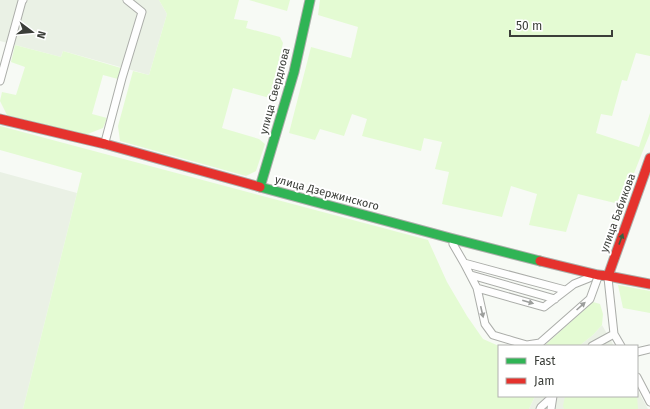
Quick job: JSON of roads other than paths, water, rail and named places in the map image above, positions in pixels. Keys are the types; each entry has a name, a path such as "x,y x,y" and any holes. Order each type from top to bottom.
{"main road":[{"name":"улица Свердлова","path":"260,187 294,72 310,0"},
{"name":"улица Дзержинского","path":"0,119 104,144 450,238 603,275 650,284"},
{"name":"улица Бабикова","path":"603,275 650,158"}],"lane":[{"path":"0,82 23,0"},
{"path":"104,144 142,12 127,0"},
{"path":"450,238 477,288 485,324 493,335 528,345 540,343 590,299 603,275"},
{"path":"464,263 565,290"},
{"path":"470,275 555,299"},
{"path":"477,288 544,307 574,284 603,275"},
{"path":"603,275 614,334 620,345"},
{"path":"594,345 614,334"},
{"path":"638,352 650,349"},
{"path":"638,379 650,402"},
{"path":"540,409 553,397"},
{"path":"551,409 553,397"}]}
